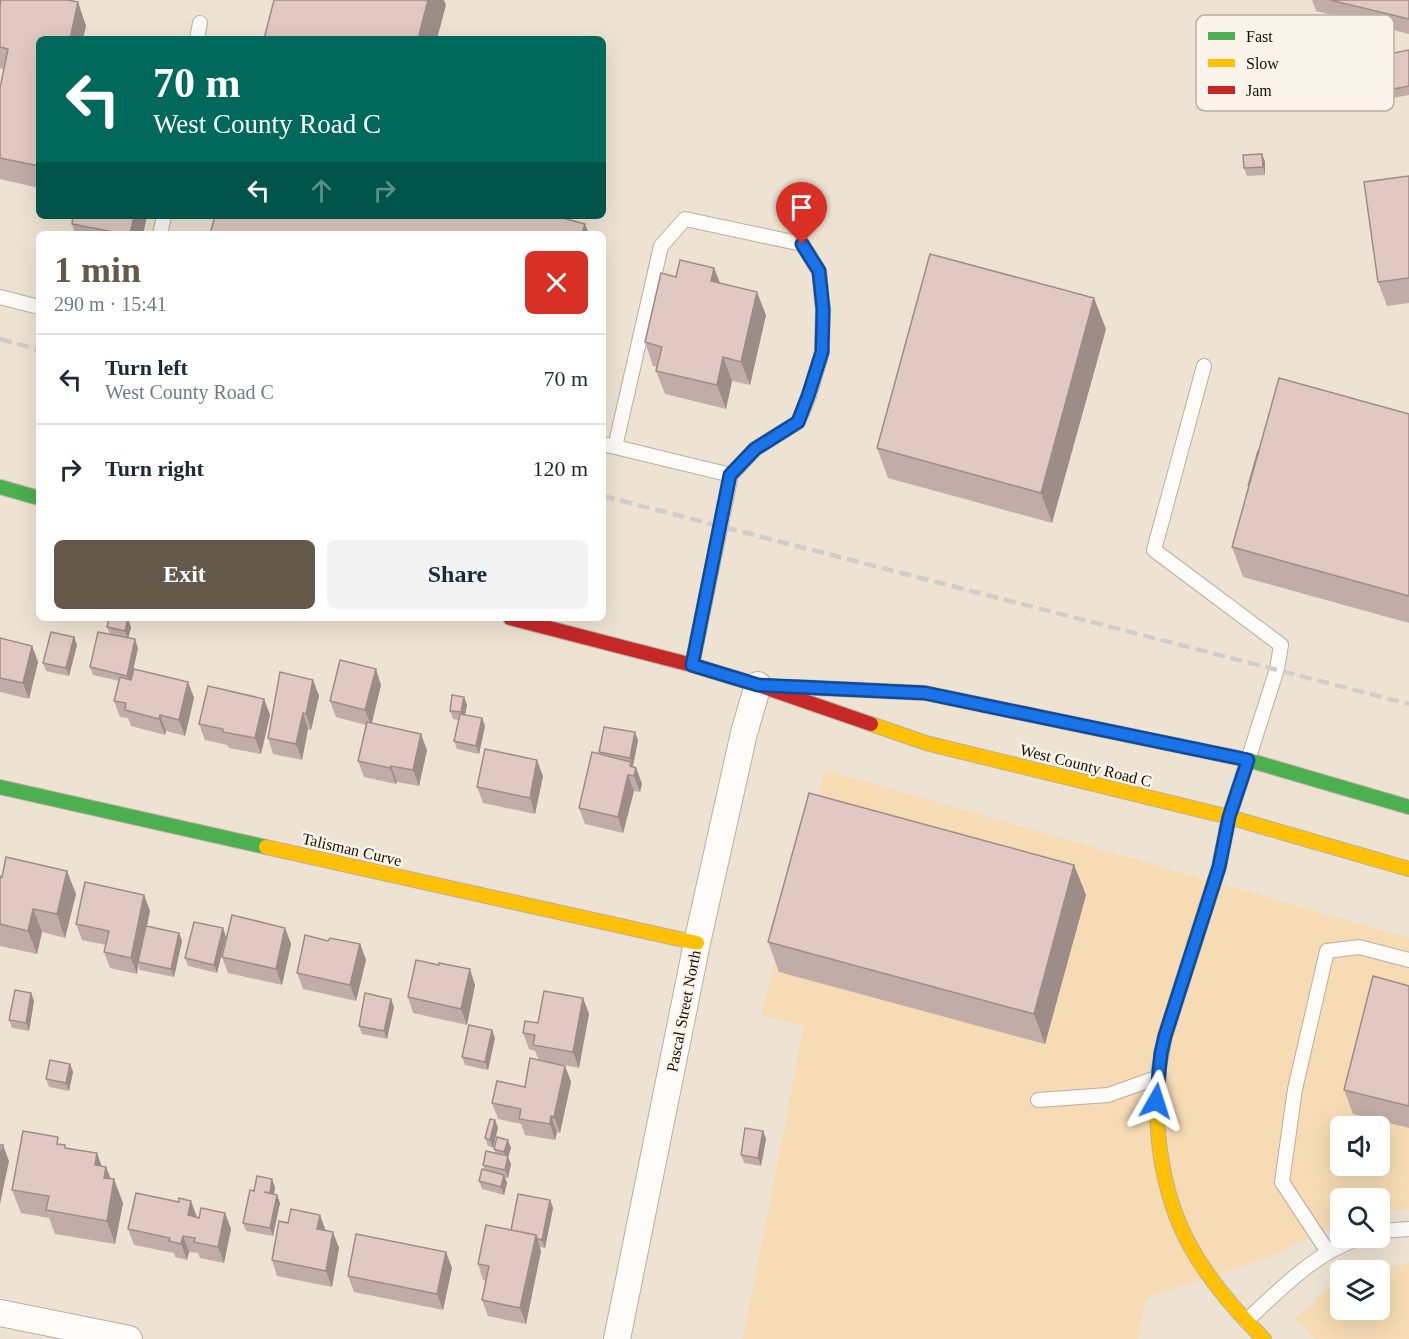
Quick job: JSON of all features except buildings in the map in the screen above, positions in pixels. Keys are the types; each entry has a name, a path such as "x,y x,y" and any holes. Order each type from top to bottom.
{"main road":[{"path":"0,488 36,497"},
{"name":"West County Road C","path":"522,621 692,665 758,685 927,743 1229,817 1409,869"},
{"name":"West County Road C","path":"758,685 925,693 1248,760 1409,807"},
{"path":"1248,760 1229,817 1219,867 1165,1036 1156,1101 1158,1151 1168,1196 1186,1240 1214,1285 1264,1339"},
{"name":"Talisman Curve","path":"0,787 697,943"}],"street":[{"name":"Pascal Street North","path":"617,1339 697,943 744,734 758,685"},
{"path":"0,1313 129,1339"}],"lane":[{"path":"198,36 200,22"},
{"path":"692,665 730,475 755,449 798,422 822,352 823,309 819,271 802,244 685,219 661,246 609,445 730,475"},
{"path":"0,297 36,306"},
{"path":"1204,366 1154,550 1281,645 1277,669 1248,760"},
{"path":"1328,1252 1282,1182 1295,1089 1327,951 1359,947 1409,960"},
{"path":"1038,1100 1108,1095 1158,1077"},
{"path":"1390,1230 1409,1229"},
{"path":"1246,1321 1312,1262 1335,1248"}],"shaded area":[{"path":"825,770 1409,938 1409,1209 1390,1211 1390,1188 1330,1188 1330,1228 1270,1257 1146,1298 1138,1339 743,1339 804,1026 761,1015"},
{"path":"1409,1263 1409,1339 1315,1339 1294,1319 1330,1288 1330,1320 1390,1320 1390,1267"}],"railway":[{"path":"0,339 36,349"},
{"path":"606,497 1409,704"}],"traffic: fast":[{"path":"0,487 36,497"},
{"path":"1103,730 1248,760 1409,807"},
{"path":"1157,1113 1159,1068 1165,1036 1219,867 1229,817 1248,760"},
{"path":"0,787 266,847"}],"traffic: slow":[{"path":"871,724 926,743 1229,817 1409,869"},
{"path":"266,847 697,943"},
{"path":"1157,1113 1165,1181 1186,1238 1219,1289 1264,1339"}],"traffic: jam":[{"path":"522,621 692,665 871,724"},
{"path":"796,687 925,693 1103,730"}],"route":[{"path":"802,244 819,271 823,309 822,352 798,422 755,449 730,475 692,665 758,685 925,693 1248,760 1229,817 1219,867 1165,1036 1156,1101"}]}
